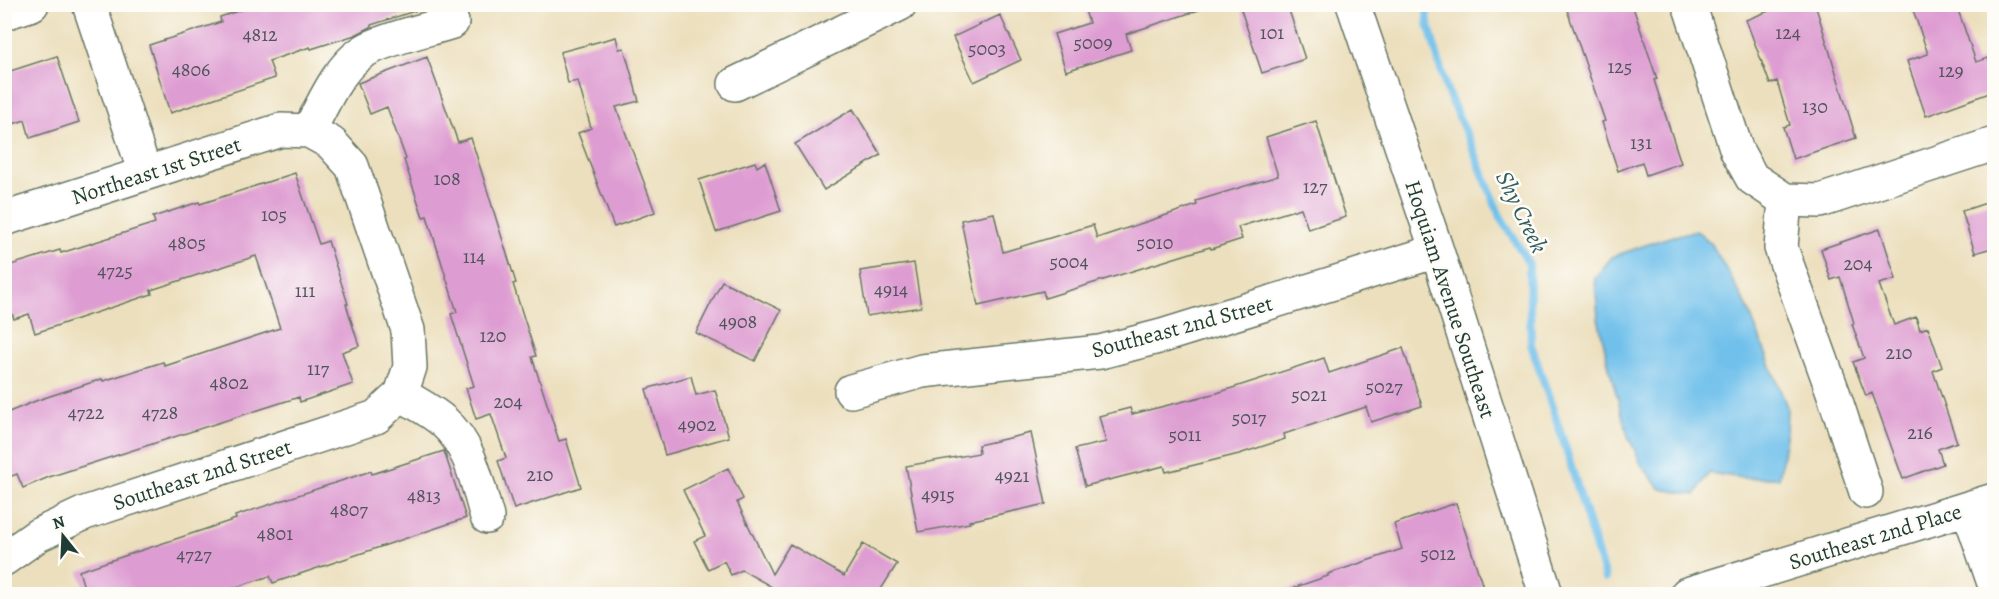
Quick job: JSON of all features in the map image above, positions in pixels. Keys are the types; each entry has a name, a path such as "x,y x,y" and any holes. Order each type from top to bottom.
{"street":[{"path":"4,13 32,4"},
{"path":"89,4 145,172"},
{"path":"735,84 900,4"},
{"name":"Hoquiam Avenue Southeast","path":"1353,4 1437,251 1546,594"},
{"path":"1689,4 1737,151 1752,178 1785,200 1820,201 1995,144"},
{"path":"452,22 370,47 353,60 331,88 309,131 331,143 352,166 408,330 410,366 400,394 442,420 456,434 468,454 487,517"},
{"name":"Northeast 1st Street","path":"4,219 281,130 309,131"},
{"path":"1785,200 1781,248 1866,492"},
{"name":"Southeast 2nd Street","path":"851,391 922,371 1100,352 1162,336 1437,251"},
{"name":"Southeast 2nd Street","path":"4,559 38,535 85,513 376,417 400,394"},
{"path":"1981,504 1995,583"},
{"name":"Southeast 2nd Place","path":"1687,594 1981,504"}],"water":[{"path":"1696,230 1711,243 1747,306 1787,407 1786,437 1779,478 1743,478 1709,473 1695,495 1661,489 1642,466 1628,436 1598,318 1595,278 1612,257"}],"building":[{"path":"259,4 421,4 421,9 371,25 355,35 269,61 275,78 170,113 149,45 221,22 220,17"},
{"path":"1083,4 1201,4 1202,9 1126,34 1131,50 1066,71 1054,34 1089,23"},
{"path":"1239,4 1287,4 1305,59 1262,73"},
{"path":"1565,4 1632,4 1657,79 1654,80 1681,163 1646,175 1642,162 1618,171 1602,122 1605,121"},
{"path":"1787,4 1815,4 1856,138 1793,159 1783,127 1790,125 1777,81 1770,84 1746,20"},
{"path":"1911,4 1956,4 1976,62 1988,58 1995,78 1995,91 1926,116 1907,61 1928,54"},
{"path":"1000,15 1021,60 974,82 953,37"},
{"path":"616,37 619,49 624,48 639,101 616,107 655,212 614,227 578,133 591,128 578,81 568,83 560,52"},
{"path":"57,56 79,122 30,138 25,120 13,124 4,99 4,73"},
{"path":"427,57 458,142 471,138 516,283 513,284 536,356 532,357 559,441 566,439 581,487 514,509 498,461 506,458 491,414 476,419 466,388 474,386 451,314 457,312 427,216 423,217 404,160 406,159 387,107 370,114 358,83"},
{"path":"853,109 881,155 824,190 795,144"},
{"path":"1316,121 1346,217 1308,229 1301,208 1238,227 1242,239 1211,249 1210,247 1045,298 1043,291 978,306 961,220 994,213 1003,252 1093,225 1097,238 1197,205 1196,201 1278,176 1266,137"},
{"path":"755,162 757,167 765,162 781,211 716,232 699,180"},
{"path":"295,173 319,244 328,241 348,304 346,304 359,346 342,352 353,384 300,402 299,397 49,477 23,488 17,474 4,479 4,414 102,379 103,381 163,362 165,366 280,328 256,256 151,290 152,294 35,333 29,314 14,319 4,290 4,267 60,250 61,253 155,223 153,217"},
{"path":"1995,200 1995,247 1975,253 1962,211"},
{"path":"1880,229 1896,279 1879,284 1894,325 1916,317 1920,330 1928,327 1942,367 1933,371 1957,442 1938,449 1943,464 1903,479 1872,393 1866,396 1853,362 1864,358 1852,324 1854,323 1840,277 1831,280 1821,249"},
{"path":"914,263 921,307 867,316 860,271"},
{"path":"722,281 781,310 755,361 696,333"},
{"path":"1403,348 1422,406 1371,422 1366,407 1284,434 1285,439 1239,454 1166,472 1164,466 1085,486 1075,449 1106,442 1099,416 1130,408 1132,414 1217,393 1324,358 1329,373"},
{"path":"691,376 696,395 715,390 729,437 665,455 646,389"},
{"path":"1031,433 1046,504 969,521 970,523 918,532 906,466 979,453 978,445"},
{"path":"444,451 466,518 273,583 270,576 215,594 86,594 79,571 371,471 372,474"},
{"path":"728,468 743,499 737,502 772,574 790,544 844,576 863,544 897,564 878,594 784,594 742,570 731,575 724,561 708,569 694,541 705,536 683,490"},
{"path":"1456,503 1483,587 1461,594 1287,594 1287,590 1402,549 1394,524"}],"waterway":[{"name":"Shy Creek","path":"1426,4 1428,23 1447,91 1499,214 1529,264 1531,344 1605,578"}]}
